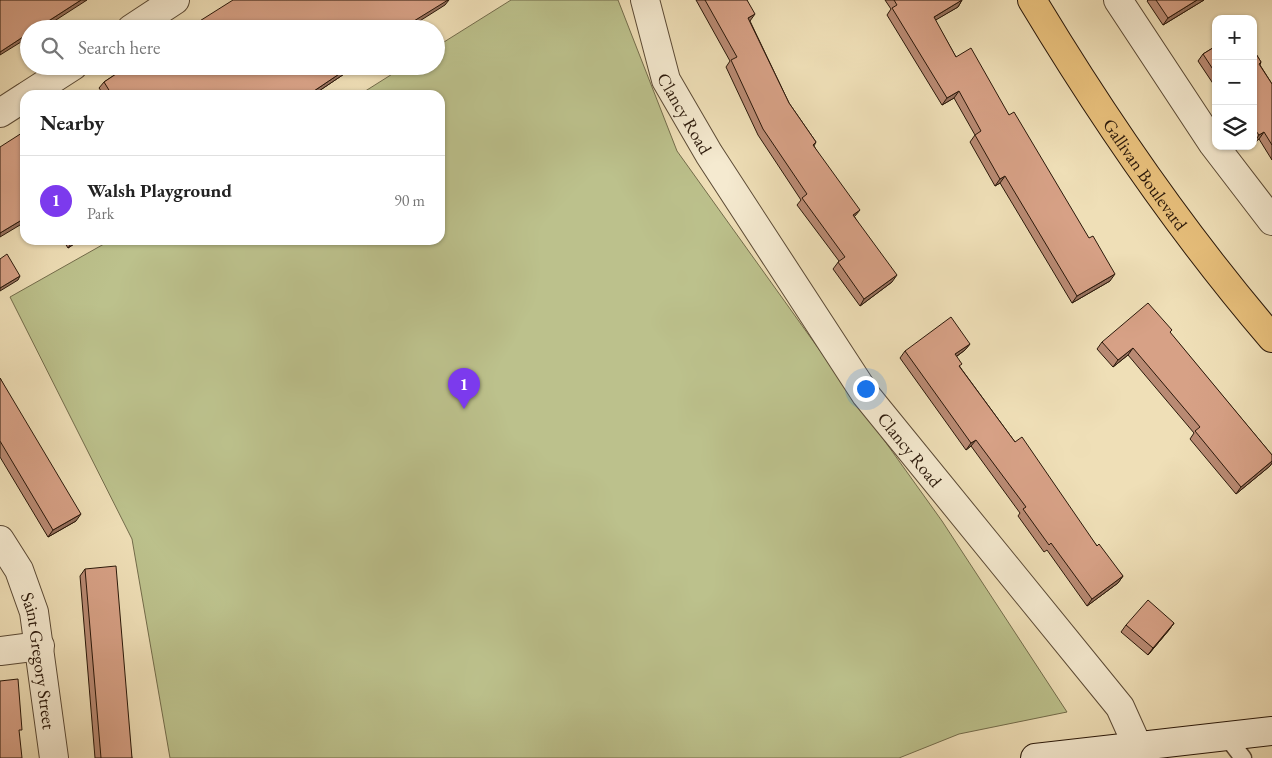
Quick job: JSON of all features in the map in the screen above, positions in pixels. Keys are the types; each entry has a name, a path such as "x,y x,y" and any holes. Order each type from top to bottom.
{"highway":[{"name":"Gallivan Boulevard","path":"1032,0 1097,103 1160,195 1272,338"}],"street":[{"path":"145,20 175,0"},
{"name":"Clancy Road","path":"645,0 666,80 709,154 866,395 1120,707 1138,747"},
{"path":"1118,0 1213,144 1272,221"},
{"path":"40,90 62,80"},
{"path":"0,113 20,100"},
{"name":"Saint Gregory Street","path":"0,540 19,570 34,612 54,758"},
{"path":"0,650 40,646"},
{"path":"1040,758 1138,747 1235,748 1272,731"}],"green space":[{"path":"511,0 618,0 677,151 942,521 1067,712 959,734 899,758 170,758 132,539 10,297 102,245 445,245 445,90 367,90 391,75 445,75 445,41"}],"building":[{"path":"0,0 81,0 50,20 20,20 20,39 0,52"},
{"path":"233,0 448,0 416,20 201,20"},
{"path":"705,0 747,0 755,14 748,18 789,103 816,142 813,145 860,210 853,215 897,275 864,299 838,262 845,257 802,198 807,194 763,129 731,60 737,57"},
{"path":"894,0 962,0 934,17 956,57 971,48 1009,115 1014,112 1089,238 1093,236 1115,274 1077,296 1005,176 1000,179 975,135 981,131 959,91 947,98 892,8 897,5"},
{"path":"1156,0 1197,0 1168,18"},
{"path":"1212,48 1212,68 1203,54"},
{"path":"1257,56 1261,62 1259,64 1272,84 1272,145 1264,132 1259,135 1257,132"},
{"path":"114,75 338,75 315,90 109,90 104,82"},
{"path":"20,134 20,221 0,233 0,147"},
{"path":"7,254 20,276 0,288 0,259"},
{"path":"1148,303 1172,330 1170,332 1272,455 1272,461 1241,487 1195,431 1200,427 1133,348 1118,360 1102,342"},
{"path":"951,317 970,344 955,354 962,364 959,366 1015,442 1022,437 1097,546 1099,544 1123,576 1092,599 1051,543 1049,545 1023,509 1026,507 976,440 971,443 905,351"},
{"path":"0,378 81,514 53,530 0,441"},
{"path":"116,566 132,758 101,758 85,569"},
{"path":"1148,600 1174,623 1153,648 1126,625"},
{"path":"18,679 22,730 19,730 22,758 0,758 0,681"}],"place":[{"name":"Walsh Playground","path":"464,409"}]}
